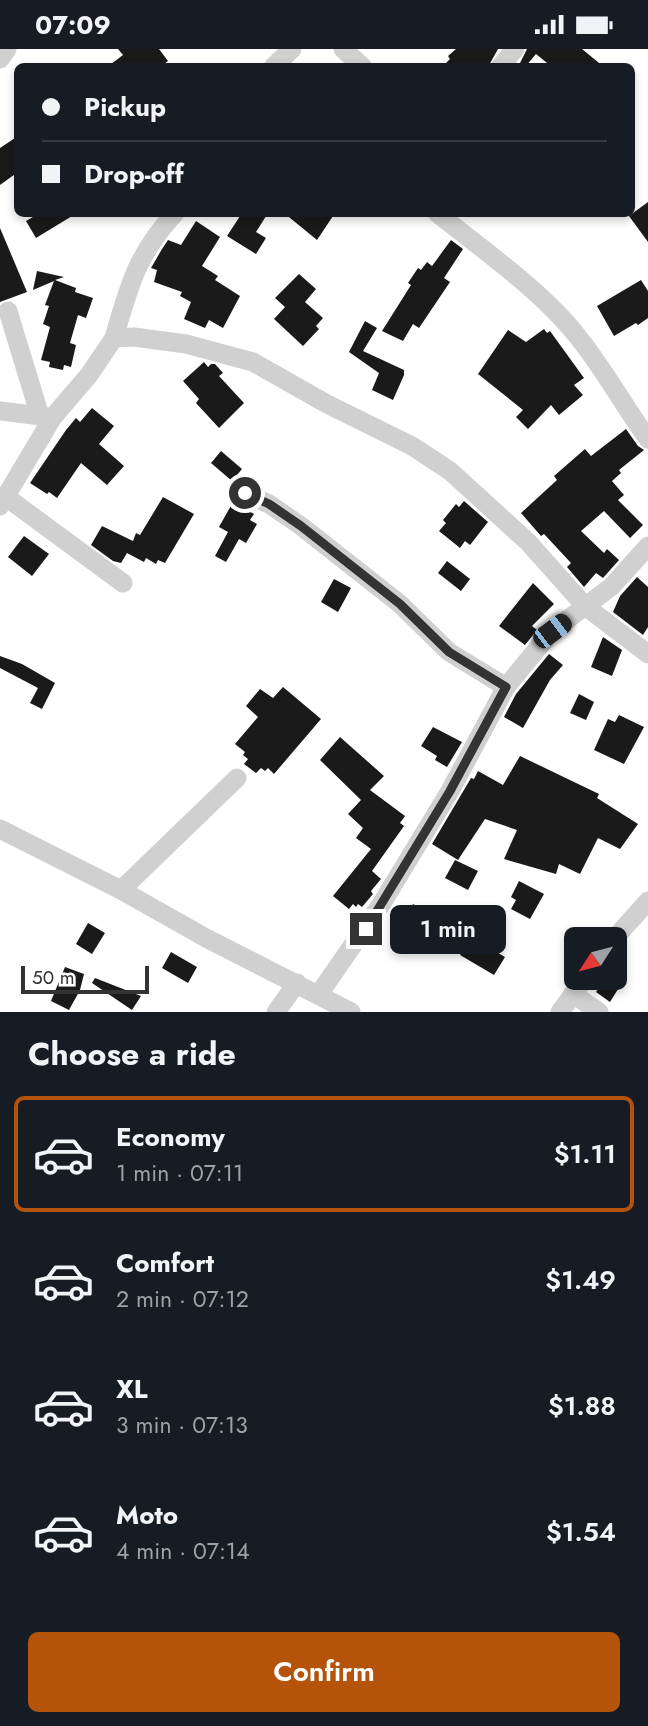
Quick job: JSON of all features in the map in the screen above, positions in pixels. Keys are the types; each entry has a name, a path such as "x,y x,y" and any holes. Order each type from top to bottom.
{"street":[{"path":"0,59 7,49"},
{"path":"277,63 292,49"},
{"path":"344,49 359,63"},
{"path":"503,63 515,49"},
{"path":"123,583 3,501 47,417 89,375 114,338 138,265 156,234 171,217"},
{"path":"442,217 498,261 577,335 648,439"},
{"path":"8,310 47,417"},
{"path":"114,338 134,337 186,344 253,362 327,404 412,446 450,471 528,542 585,606 648,654"},
{"path":"0,411 47,417"},
{"path":"245,493 269,504 301,526 400,604 449,652 506,687"},
{"path":"319,994 382,903 450,791 506,687 552,631 611,587 648,546"},
{"path":"121,890 237,778"},
{"path":"0,829 351,1012"},
{"path":"625,927 648,901"},
{"path":"276,1012 297,983"},
{"path":"560,1012 575,991"},
{"path":"583,991 599,1012"}],"building":[{"path":"118,49 159,49 168,61 112,63 123,55"},
{"path":"456,49 498,49 490,63 446,63 450,59 448,56"},
{"path":"527,49 582,49 599,63 547,63 536,54 528,63 520,63"},
{"path":"14,139 14,175 0,185 0,148"},
{"path":"648,202 648,242 630,217 635,217 635,212"},
{"path":"33,217 70,217 36,238 26,221"},
{"path":"239,217 265,217 256,232 266,238 256,254 227,236"},
{"path":"289,217 332,217 317,240"},
{"path":"196,221 220,237 202,266 218,276 215,280 240,296 223,328 209,320 205,328 184,319 191,302 180,296 182,292 154,282 157,270 151,268 168,240 181,245"},
{"path":"0,228 27,292 0,302"},
{"path":"451,240 463,249 444,278 450,282 419,328 413,324 403,341 382,331 411,285 408,283 418,268 421,270 427,262 432,266"},
{"path":"37,271 64,277 55,280 76,288 75,292 93,298 86,318 78,315 70,343 76,345 71,367 64,365 63,370 49,367 50,362 41,360 50,327 43,324 49,306 45,305 54,281 33,290"},
{"path":"299,274 316,289 305,302 323,318 316,326 319,329 303,346 274,319 285,307 275,298"},
{"path":"641,280 648,291 648,318 614,336 597,306"},
{"path":"365,321 377,328 363,351 404,370 393,400 372,390 379,373 349,352"},
{"path":"544,329 547,333 550,331 584,378 574,385 583,395 559,415 551,405 528,429 516,417 523,410 478,374 508,330 526,342"},
{"path":"204,362 208,367 215,364 223,373 219,376 244,403 219,428 196,403 199,399 183,381"},
{"path":"92,408 114,426 99,444 124,466 107,485 81,463 57,498 30,483 66,430 76,418 80,422"},
{"path":"626,429 644,450 619,470 621,473 612,481 624,495 618,500 643,525 630,538 604,511 581,531 604,553 607,549 619,560 603,578 596,573 584,587 567,567 571,563 544,534 541,536 521,513 557,480 554,476 585,449 591,456"},
{"path":"221,451 242,469 232,481 211,463"},
{"path":"163,497 194,514 165,563 158,560 156,564 146,558 144,562 127,553 121,563 113,561 91,545 102,526 133,541 136,533 140,535"},
{"path":"464,501 488,522 470,545 465,541 460,548 439,531 446,523 443,520 456,504 459,507"},
{"path":"233,502 254,514 250,520 257,524 246,543 239,539 226,562 215,556 228,532 219,527"},
{"path":"24,536 49,554 32,576 8,557"},
{"path":"447,561 470,579 461,591 438,573"},
{"path":"637,577 648,587 648,627 643,635 613,612 620,596"},
{"path":"334,579 351,588 338,612 321,602"},
{"path":"533,583 554,604 532,626 537,630 525,645 499,626"},
{"path":"603,637 622,650 612,676 591,667"},
{"path":"549,654 563,665 550,680 523,728 504,717 516,694"},
{"path":"0,656 22,664 55,683 42,709 30,703 38,688 0,668"},
{"path":"283,687 321,719 274,774 268,768 265,771 261,768 256,773 244,764 248,759 243,755 245,752 235,744 258,717 246,706 260,689 273,698"},
{"path":"579,694 594,702 586,720 570,713"},
{"path":"619,715 644,727 624,764 594,750 608,719 615,722"},
{"path":"433,727 462,742 447,767 435,760 437,756 421,746"},
{"path":"340,737 384,776 370,790 405,816 400,823 404,826 372,871 381,879 371,891 373,894 362,907 353,904 349,909 333,896 371,849 356,838 363,828 348,814 361,800 320,760"},
{"path":"520,756 599,794 597,798 638,824 620,849 598,838 580,874 559,864 556,874 504,859 517,830 485,819 458,860 432,844 471,778 474,779 478,771 503,785"},
{"path":"455,860 478,871 468,890 445,878"},
{"path":"519,881 544,894 530,919 511,909 516,900 511,897"},
{"path":"413,904 445,924 434,948 421,941 419,945 393,930 405,910 408,912"},
{"path":"88,923 105,933 92,954 76,944"},
{"path":"471,937 505,957 494,975 460,955"},
{"path":"171,952 197,967 188,983 162,968"},
{"path":"65,967 84,974 80,990 69,1010 51,1001"},
{"path":"95,978 141,996 132,1010 92,983"},
{"path":"597,991 617,991 610,1002"}],"route":[{"path":"245,493 269,504 301,526 400,604 449,652 506,687 450,791 366,929"}]}
